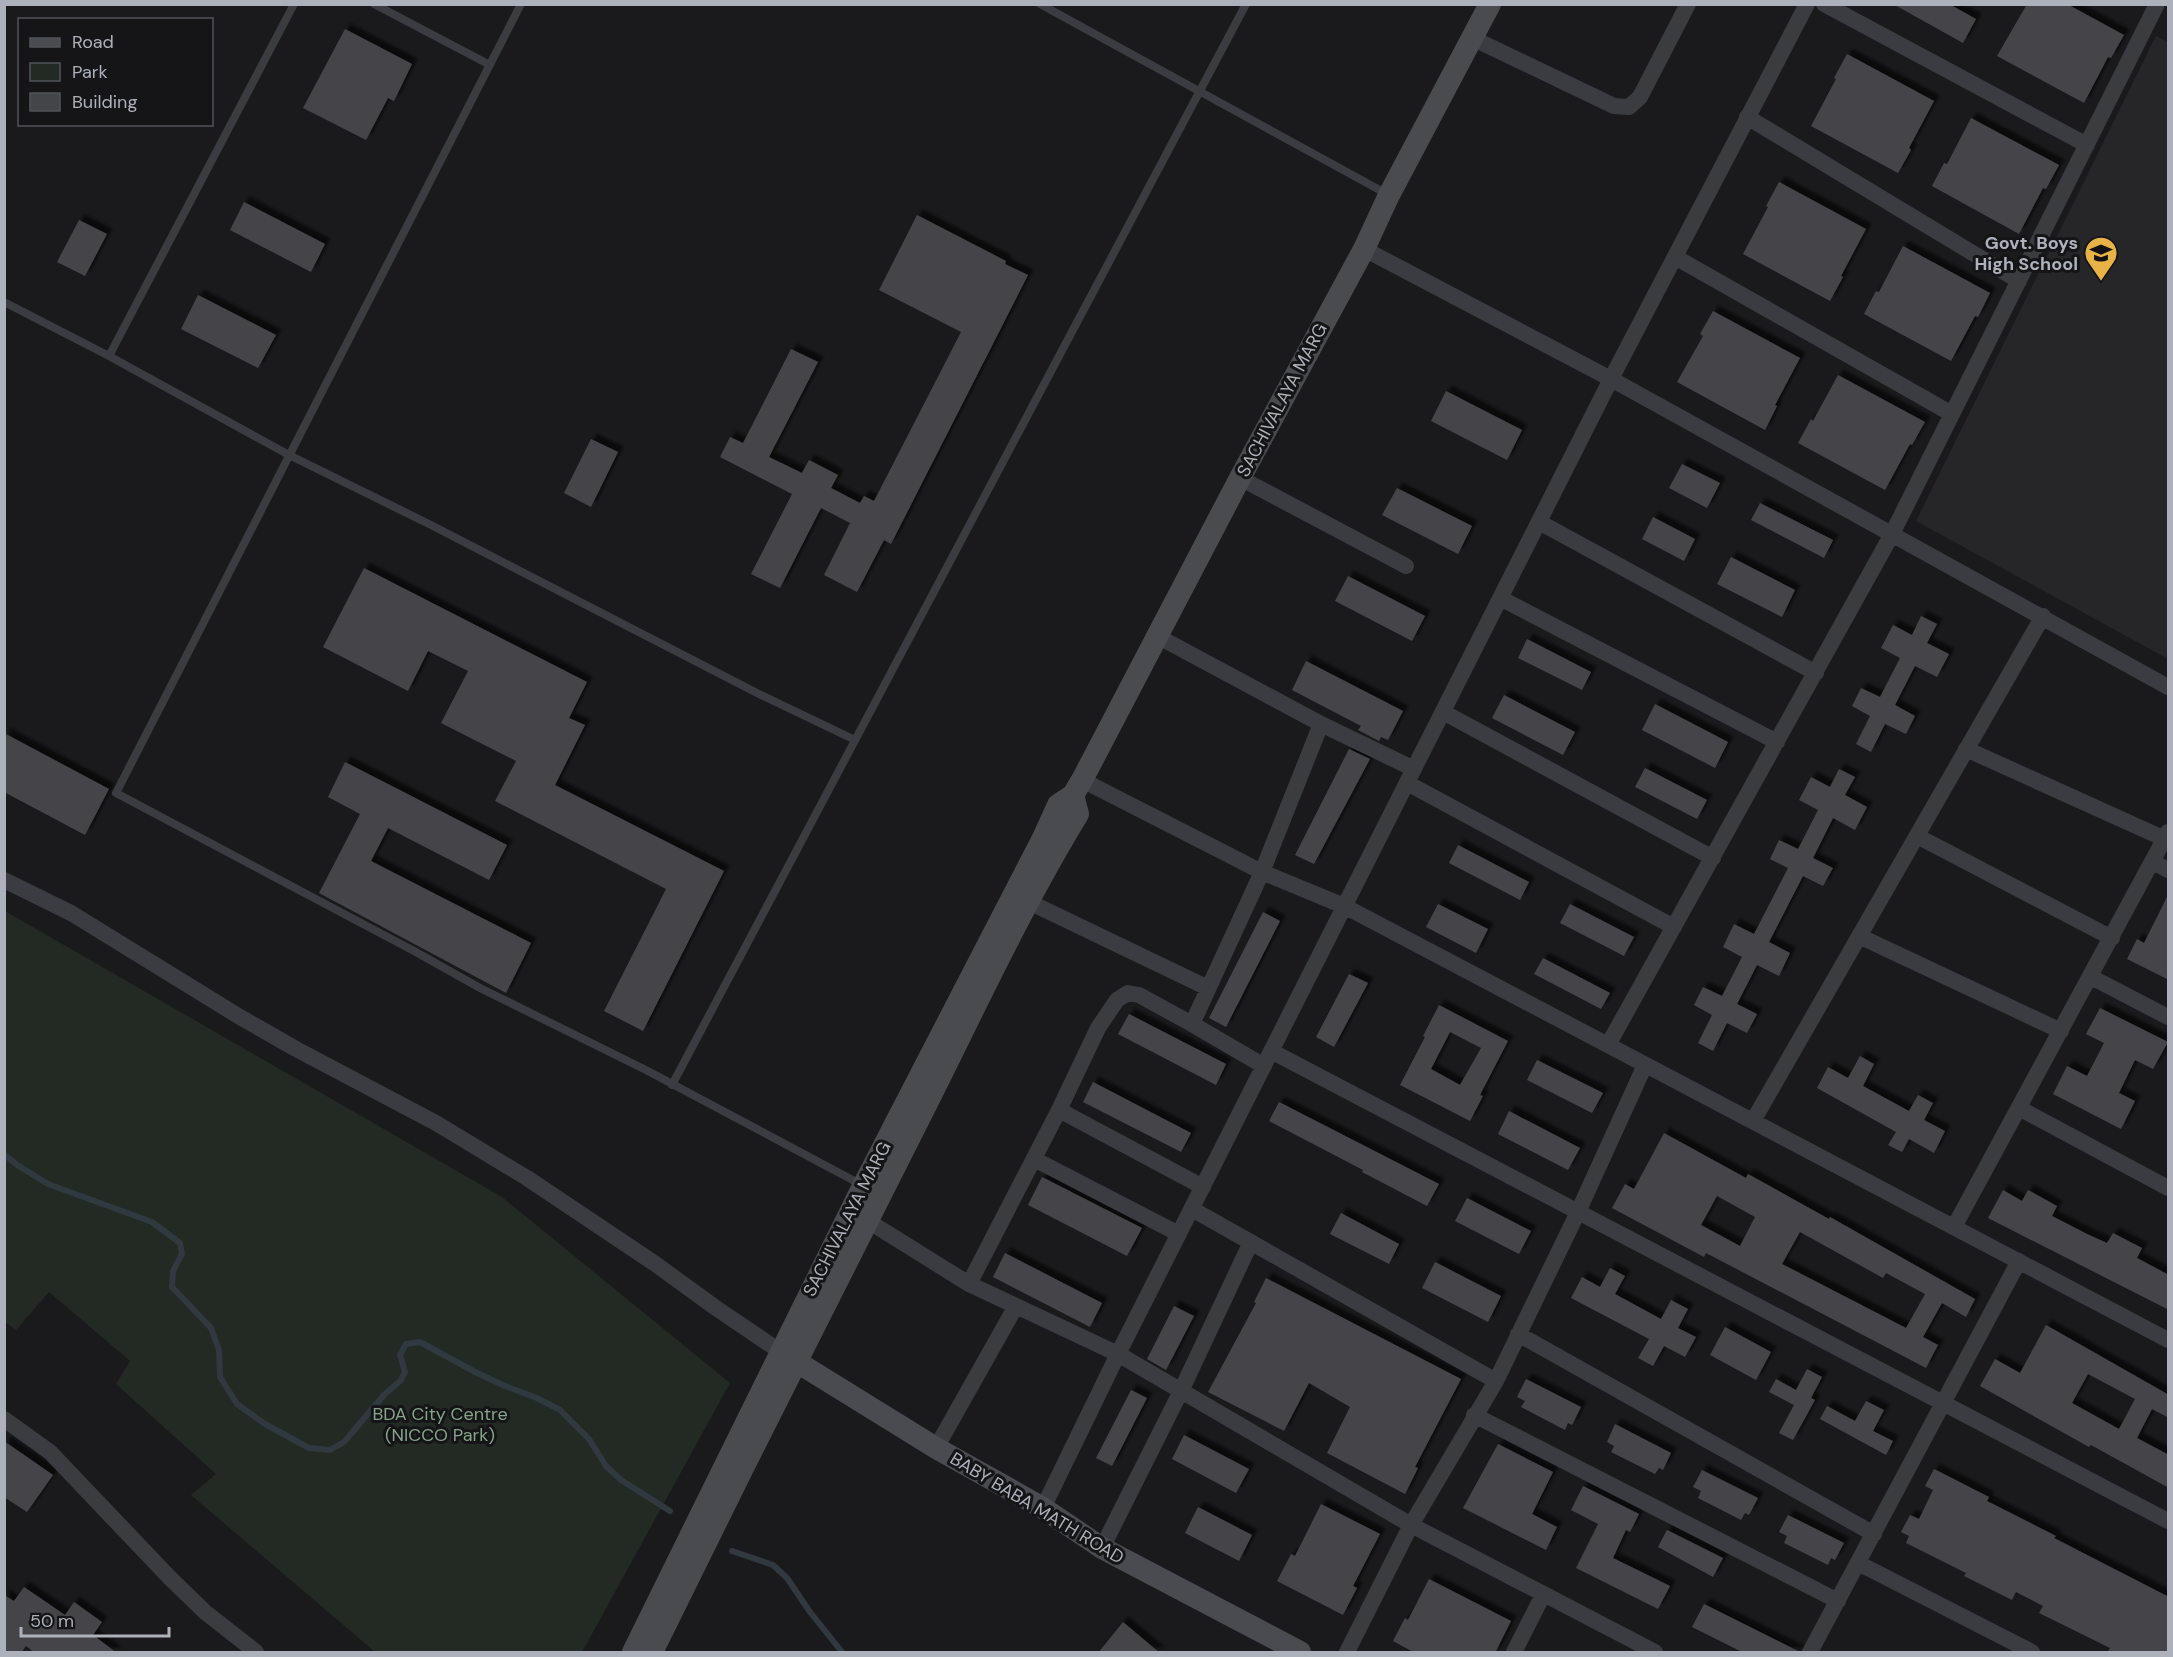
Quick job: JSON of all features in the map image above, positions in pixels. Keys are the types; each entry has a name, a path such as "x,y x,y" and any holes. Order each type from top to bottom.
{"main road":[{"name":"SACHIVALAYA MARG","path":"652,1653 789,1357 863,1186 1039,847 1058,805 1077,787 1364,249 1389,195 1491,4"},
{"name":"SACHIVALAYA MARG","path":"633,1653 789,1357 867,1221 1058,846 1078,814 1077,787"},
{"name":"BABY BABA MATH ROAD","path":"789,1357 936,1448 1043,1508 1102,1548 1300,1653"}],"street":[{"path":"1472,38 1614,106 1629,107 1640,97 1688,4"},
{"path":"1043,1508 1118,1354 1611,379 1807,4"},
{"path":"1824,4 2087,145"},
{"path":"1608,1045 1892,534 2157,4"},
{"path":"1747,117 2019,281"},
{"path":"1364,249 1611,379 2169,687"},
{"path":"1675,257 1952,414"},
{"path":"1240,478 1406,566"},
{"path":"1539,522 1816,673"},
{"path":"1500,598 1778,742"},
{"path":"1753,1121 2043,616"},
{"path":"1157,636 1322,724 1674,927"},
{"path":"1443,712 1713,858"},
{"path":"1192,1024 1262,872 1322,724"},
{"path":"1954,1227 2167,836 1966,749"},
{"path":"1077,787 1262,872 1344,906 2169,1340"},
{"path":"1917,836 2112,938"},
{"path":"2153,862 2169,870"},
{"path":"4,880 71,913 240,1017 436,1123 527,1178 789,1357"},
{"path":"1029,902 1208,988"},
{"path":"1859,936 2061,1031"},
{"path":"2091,977 2169,1017"},
{"path":"969,1284 1034,1160 1098,1028 1117,1000 1128,993 1139,994 1192,1024 1268,1058 1578,1212 2169,1521"},
{"path":"1347,1653 1411,1525 1496,1381 1578,1212 1645,1065"},
{"path":"2019,1108 2169,1188"},
{"path":"1059,1110 1203,1187"},
{"path":"1034,1160 1179,1234"},
{"path":"1192,1209 1496,1381"},
{"path":"867,1221 969,1284 1118,1354 1411,1525 1650,1651"},
{"path":"1102,1548 1181,1391 1251,1242"},
{"path":"1810,1653 2019,1261"},
{"path":"936,1448 1016,1306"},
{"path":"1518,1334 1874,1534"},
{"path":"1474,1415 1838,1601"},
{"path":"5,1419 50,1452 169,1577 205,1612 256,1653"},
{"path":"1858,1563 2032,1653"},
{"path":"1515,1653 1543,1595"}],"lane":[{"path":"109,356 294,4"},
{"path":"374,4 490,65"},
{"path":"521,4 116,793 480,988 672,1085 863,1186"},
{"path":"1040,4 1389,195"},
{"path":"672,1085 1246,4"},
{"path":"4,302 109,356 290,455 855,740"}],"shaded area":[{"name":"Govt. Boys High School","path":"2156,36 2168,42 2168,659 1916,521"}],"green space":[{"name":"BDA City Centre (NICCO Park)","path":"5,911 502,1197 730,1383 582,1652 375,1652 191,1495 216,1474 116,1384 130,1361 49,1292 16,1330 5,1322"}],"building":[{"path":"1893,4 1949,4 1976,19 1963,43"},
{"path":"2027,4 2067,4 2124,35 2111,58 2108,57 2084,103 1997,56"},
{"path":"345,29 412,64 394,101 388,98 366,140 303,108"},
{"path":"1847,54 1934,101 1898,173 1811,126"},
{"path":"1971,118 2059,165 2046,189 2043,188 2019,234 1932,186 1944,163 1947,164"},
{"path":"1779,182 1866,229 1830,301 1743,254"},
{"path":"244,202 325,244 311,272 230,230"},
{"path":"917,215 1006,261 1005,264 1028,275 891,544 884,540 857,592 824,575 850,523 821,508 780,588 751,574 792,494 720,457 730,437 743,443 791,349 818,362 769,457 802,473 809,460 838,475 831,488 860,503 864,496 874,501 961,332 879,290"},
{"path":"79,220 107,234 85,276 57,262"},
{"path":"1903,246 1990,293 1951,361 1864,314 1876,291 1879,292"},
{"path":"198,295 276,335 258,368 181,329"},
{"path":"1713,311 1800,358 1775,405 1777,406 1765,430 1677,382 1703,336 1700,334"},
{"path":"1838,375 1925,422 1885,490 1798,443"},
{"path":"1446,391 1522,430 1507,460 1431,421"},
{"path":"591,439 618,452 591,507 564,493"},
{"path":"1682,464 1720,483 1707,508 1669,488"},
{"path":"1397,488 1472,526 1458,554 1382,515"},
{"path":"1760,503 1833,540 1824,558 1751,520"},
{"path":"1653,517 1695,539 1684,561 1642,539"},
{"path":"1731,557 1795,590 1782,617 1717,584"},
{"path":"364,568 587,682 569,718 585,725 555,785 724,871 643,1031 604,1011 666,889 495,801 516,761 441,723 468,671 428,651 408,691 323,647"},
{"path":"1348,576 1425,616 1412,641 1335,601"},
{"path":"1921,616 1937,624 1927,643 1949,654 1937,677 1915,666 1895,705 1915,716 1906,734 1885,724 1871,752 1856,744 1870,716 1852,706 1861,688 1880,697 1900,658 1881,648 1893,625 1912,635"},
{"path":"1527,639 1591,672 1582,690 1518,658"},
{"path":"1306,661 1403,711 1388,740 1381,737 1379,741 1358,730 1361,726 1292,690"},
{"path":"1504,695 1575,732 1563,755 1492,718"},
{"path":"1655,704 1728,742 1715,768 1642,730"},
{"path":"4,733 109,789 85,835 4,792"},
{"path":"1349,749 1370,759 1314,864 1295,855"},
{"path":"345,762 507,845 489,880 388,828 371,861 531,943 506,993 319,893 360,814 328,797"},
{"path":"1645,768 1707,800 1697,819 1635,787"},
{"path":"1839,769 1855,777 1845,795 1867,807 1855,830 1833,818 1813,858 1833,868 1823,886 1803,876 1769,942 1790,953 1779,976 1757,965 1737,1004 1757,1014 1747,1033 1727,1023 1713,1051 1698,1043 1712,1015 1694,1005 1703,987 1722,996 1742,957 1723,947 1734,924 1754,934 1788,868 1770,859 1779,840 1798,849 1818,810 1799,800 1811,777 1830,787"},
{"path":"1458,845 1529,882 1520,900 1449,863"},
{"path":"2169,893 2169,980 2127,959 2137,939 2144,943"},
{"path":"1438,904 1488,929 1476,953 1426,927"},
{"path":"1570,904 1634,937 1624,956 1560,923"},
{"path":"1263,912 1280,921 1226,1027 1209,1018"},
{"path":"1543,958 1610,993 1601,1009 1534,974"},
{"path":"1349,974 1368,983 1334,1047 1316,1037"},
{"path":"1439,1005 1508,1041 1480,1095 1483,1096 1470,1121 1400,1085 1425,1037 1423,1036","holes":["1450,1032 1481,1048 1460,1085 1431,1069"]},
{"path":"2100,1008 2168,1042 2153,1069 2135,1060 2119,1093 2135,1101 2121,1129 2053,1094 2067,1066 2087,1076 2104,1043 2086,1034"},
{"path":"1129,1014 1226,1064 1216,1085 1118,1034"},
{"path":"1860,1056 1874,1064 1863,1086 1909,1111 1918,1095 1933,1103 1924,1120 1945,1131 1934,1153 1909,1139 1902,1152 1888,1145 1896,1132 1817,1088 1828,1067 1848,1078"},
{"path":"1537,1060 1603,1093 1592,1113 1527,1080"},
{"path":"1093,1082 1191,1133 1181,1152 1083,1102"},
{"path":"1279,1102 1439,1184 1427,1206 1269,1121"},
{"path":"1509,1111 1580,1148 1568,1170 1498,1134"},
{"path":"1664,1133 1746,1178 1748,1174 1829,1219 1830,1217 1975,1299 1966,1317 1942,1303 1923,1337 1938,1345 1926,1368 1706,1253 1704,1257 1612,1208 1625,1184 1634,1189","holes":["1717,1196 1755,1217 1740,1246 1701,1225","1800,1232 1883,1278 1886,1273 1925,1294 1906,1328 1782,1264"]},
{"path":"1042,1177 1142,1228 1127,1256 1028,1205"},
{"path":"2003,1190 2022,1201 2028,1190 2057,1206 2052,1216 2087,1234 2107,1243 2113,1233 2142,1248 2137,1258 2169,1275 2169,1310 1988,1218"},
{"path":"1467,1198 1531,1231 1519,1254 1455,1221"},
{"path":"1341,1213 1399,1244 1389,1264 1330,1234"},
{"path":"1005,1253 1102,1303 1090,1327 993,1277"},
{"path":"1435,1262 1501,1296 1488,1322 1422,1288"},
{"path":"1610,1268 1625,1276 1615,1294 1661,1319 1671,1300 1688,1309 1678,1328 1696,1337 1685,1357 1664,1346 1653,1366 1638,1358 1649,1339 1571,1298 1582,1277 1600,1287"},
{"path":"1266,1278 1461,1379 1415,1467 1418,1468 1405,1494 1327,1453 1350,1407 1309,1383 1284,1431 1208,1392 1256,1303 1254,1302"},
{"path":"1174,1306 1194,1316 1166,1370 1147,1359"},
{"path":"2046,1325 2169,1395 2169,1418 2152,1409 2137,1438 2169,1455 2169,1488 2091,1445 2089,1447 1980,1386 1995,1359 2020,1373","holes":["2088,1374 2135,1399 2119,1429 2072,1403"]},
{"path":"1725,1327 1771,1352 1756,1380 1710,1355"},
{"path":"1807,1369 1822,1377 1811,1398 1815,1400 1793,1440 1779,1433 1794,1405 1769,1392 1776,1379 1796,1390"},
{"path":"1526,1379 1581,1407 1572,1425 1568,1423 1565,1430 1521,1407 1525,1401 1517,1397"},
{"path":"1131,1390 1147,1398 1112,1466 1096,1458"},
{"path":"1866,1401 1884,1410 1873,1431 1893,1441 1886,1455 1820,1419 1827,1406 1855,1421"},
{"path":"1615,1424 1671,1453 1663,1470 1659,1468 1655,1474 1611,1452 1614,1446 1607,1442"},
{"path":"1184,1435 1249,1469 1236,1493 1172,1459"},
{"path":"4,1441 53,1475 27,1512 4,1497"},
{"path":"1498,1444 1553,1472 1532,1514 1557,1527 1546,1550 1463,1508"},
{"path":"1934,1469 1989,1497 1987,1501 2056,1536 2054,1538 2169,1597 2169,1653 2107,1653 2110,1648 2039,1613 2043,1606 2016,1592 2012,1600 1964,1576 1966,1573 1906,1543 1909,1536 1901,1532 1910,1515 1919,1519 1933,1490 1925,1486"},
{"path":"1702,1470 1758,1498 1749,1515 1745,1513 1741,1520 1698,1498 1701,1491 1693,1487"},
{"path":"1583,1486 1639,1514 1630,1532 1626,1530 1613,1558 1670,1586 1658,1609 1576,1568 1598,1524 1571,1510"},
{"path":"1321,1504 1380,1534 1353,1586 1357,1588 1343,1615 1277,1581 1291,1554 1295,1556"},
{"path":"1198,1507 1252,1535 1239,1561 1185,1533"},
{"path":"1788,1515 1844,1543 1835,1560 1831,1558 1828,1565 1784,1543 1787,1536 1779,1532"},
{"path":"1667,1530 1723,1558 1713,1577 1658,1547"},
{"path":"1429,1579 1511,1621 1495,1653 1415,1653 1393,1641 1405,1618 1408,1620"},
{"path":"24,1587 65,1615 74,1602 102,1622 93,1635 117,1653 35,1653 26,1646 21,1653 4,1653 4,1595 14,1601"},
{"path":"1704,1604 1800,1653 1744,1653 1692,1627"},
{"path":"1123,1622 1160,1653 1098,1653"}],"waterway":[{"path":"4,1154 48,1184 152,1222 180,1243 182,1254 173,1271 172,1287 211,1328 219,1350 220,1377 237,1404 265,1424 309,1448 330,1450 344,1442 384,1395 401,1380 405,1372 400,1355 406,1344 420,1342 477,1373 560,1410 589,1439 606,1466 621,1480 670,1511"},
{"path":"732,1551 773,1565 787,1578 810,1612 842,1652"}],"place":[{"name":"Govt. Boys High School","path":"2101,282"}]}
